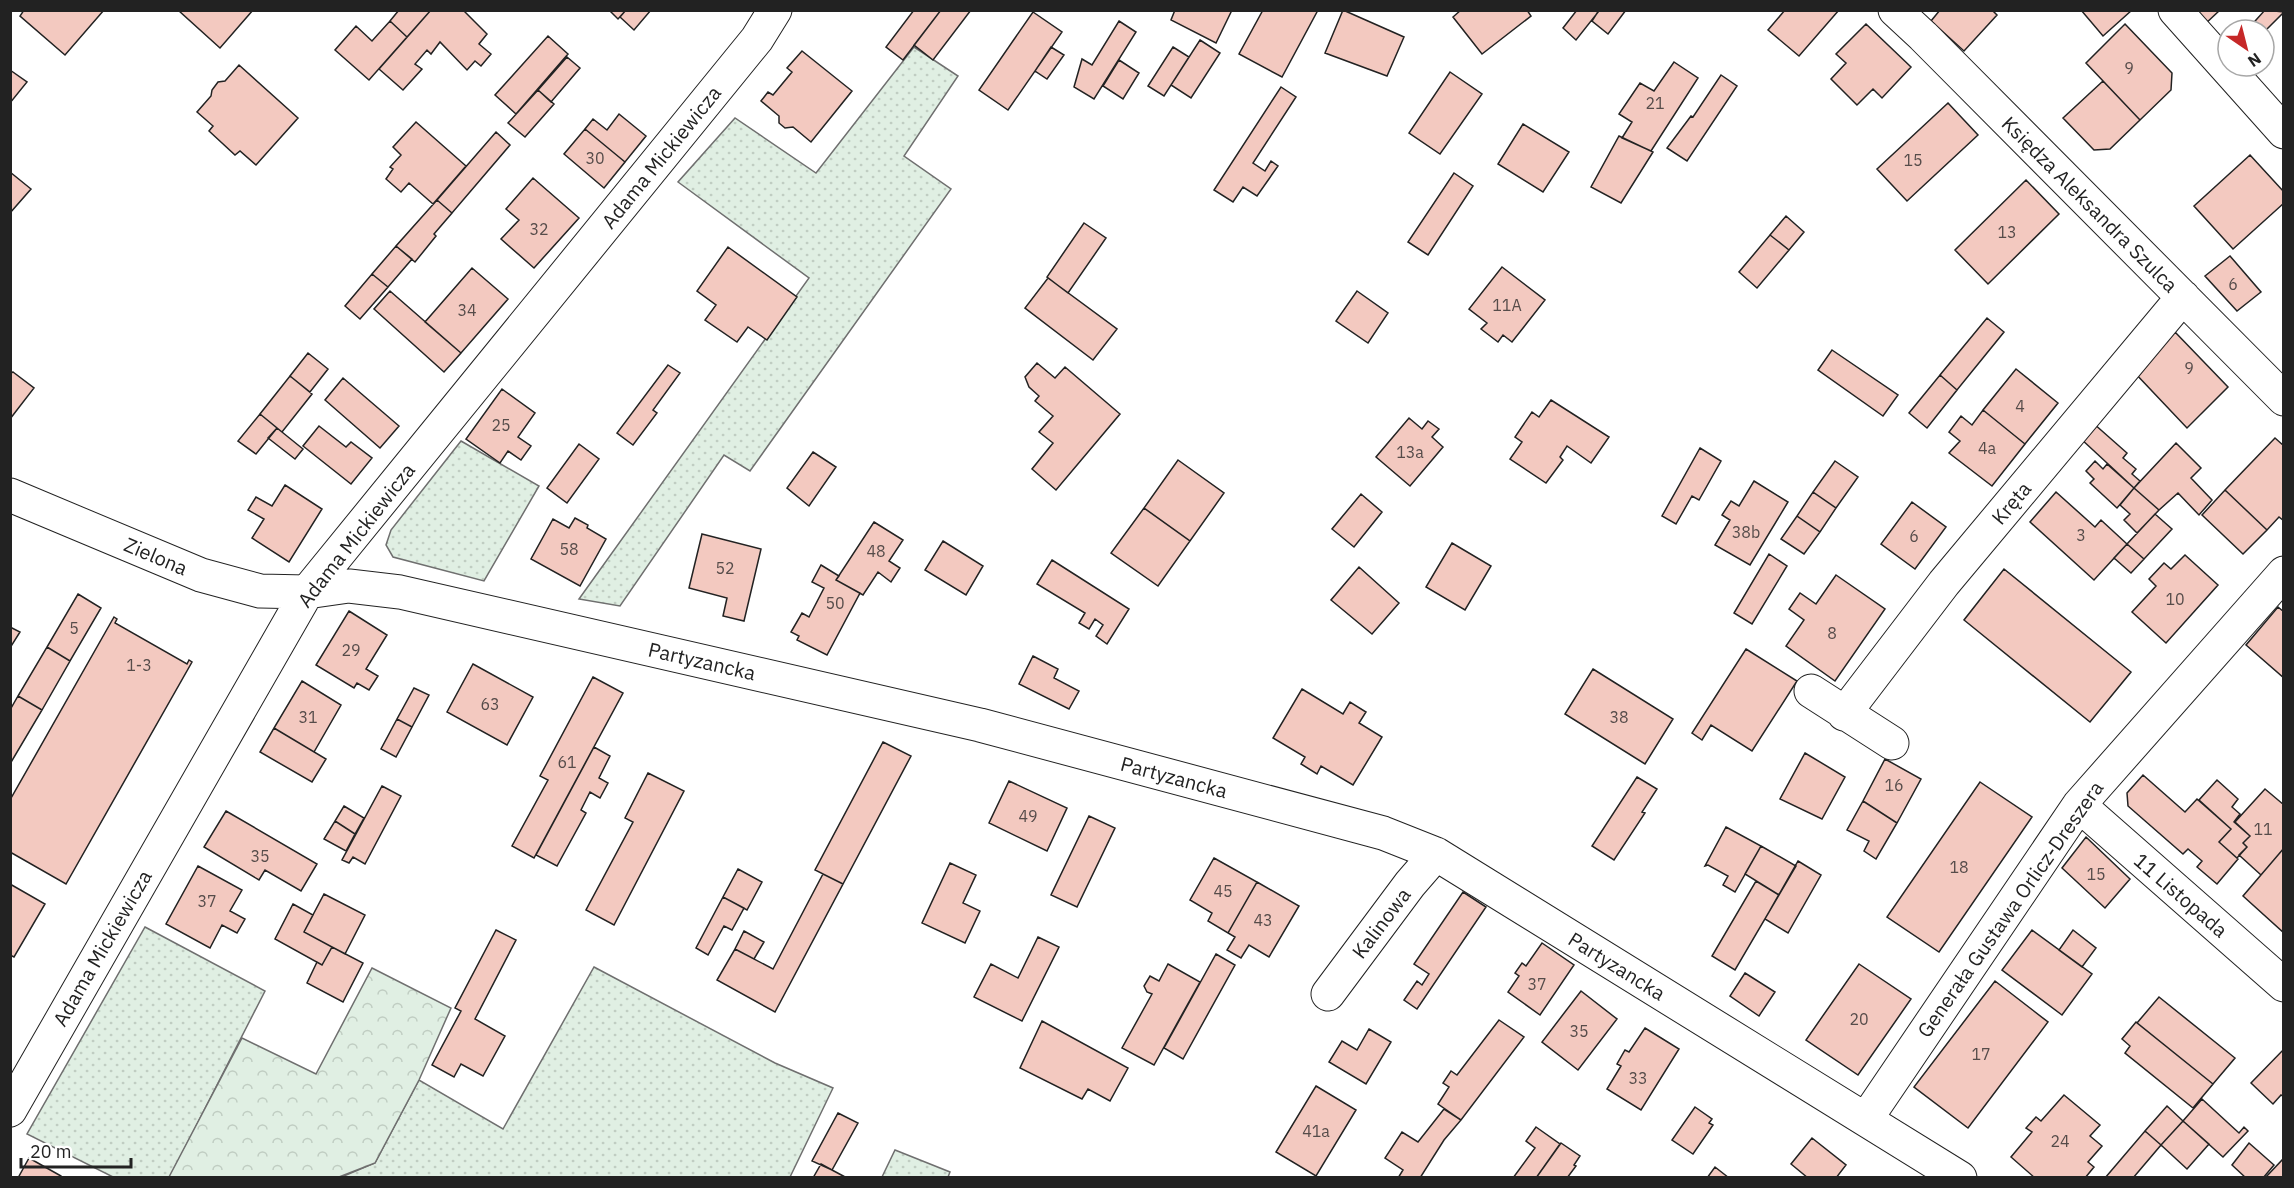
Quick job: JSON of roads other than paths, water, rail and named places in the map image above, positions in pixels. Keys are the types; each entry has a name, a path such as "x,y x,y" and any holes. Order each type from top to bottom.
{"street":[{"name":"Adama Mickiewicza","path":"10,1110 307,592 750,48 775,10"},
{"name":"Księdza Aleksandra Szulca","path":"1895,10 2283,399"},
{"path":"2175,10 2283,132"},
{"name":"Kręta","path":"1844,714 1944,583 2183,297"},
{"name":"Zielona","path":"10,495 201,575 260,591 307,592"},
{"name":"Generała Gustawa Orlicz-Dreszera","path":"1866,1119 2079,805 2283,573"},
{"name":"Partyzancka","path":"307,592 350,586 400,592 970,723 1383,833 1436,854 1960,1178"},
{"path":"1811,691 1892,743"},
{"name":"11 Listopada","path":"2079,805 2283,985"},
{"name":"Kalinowa","path":"1328,994 1410,884 1436,854"}]}
